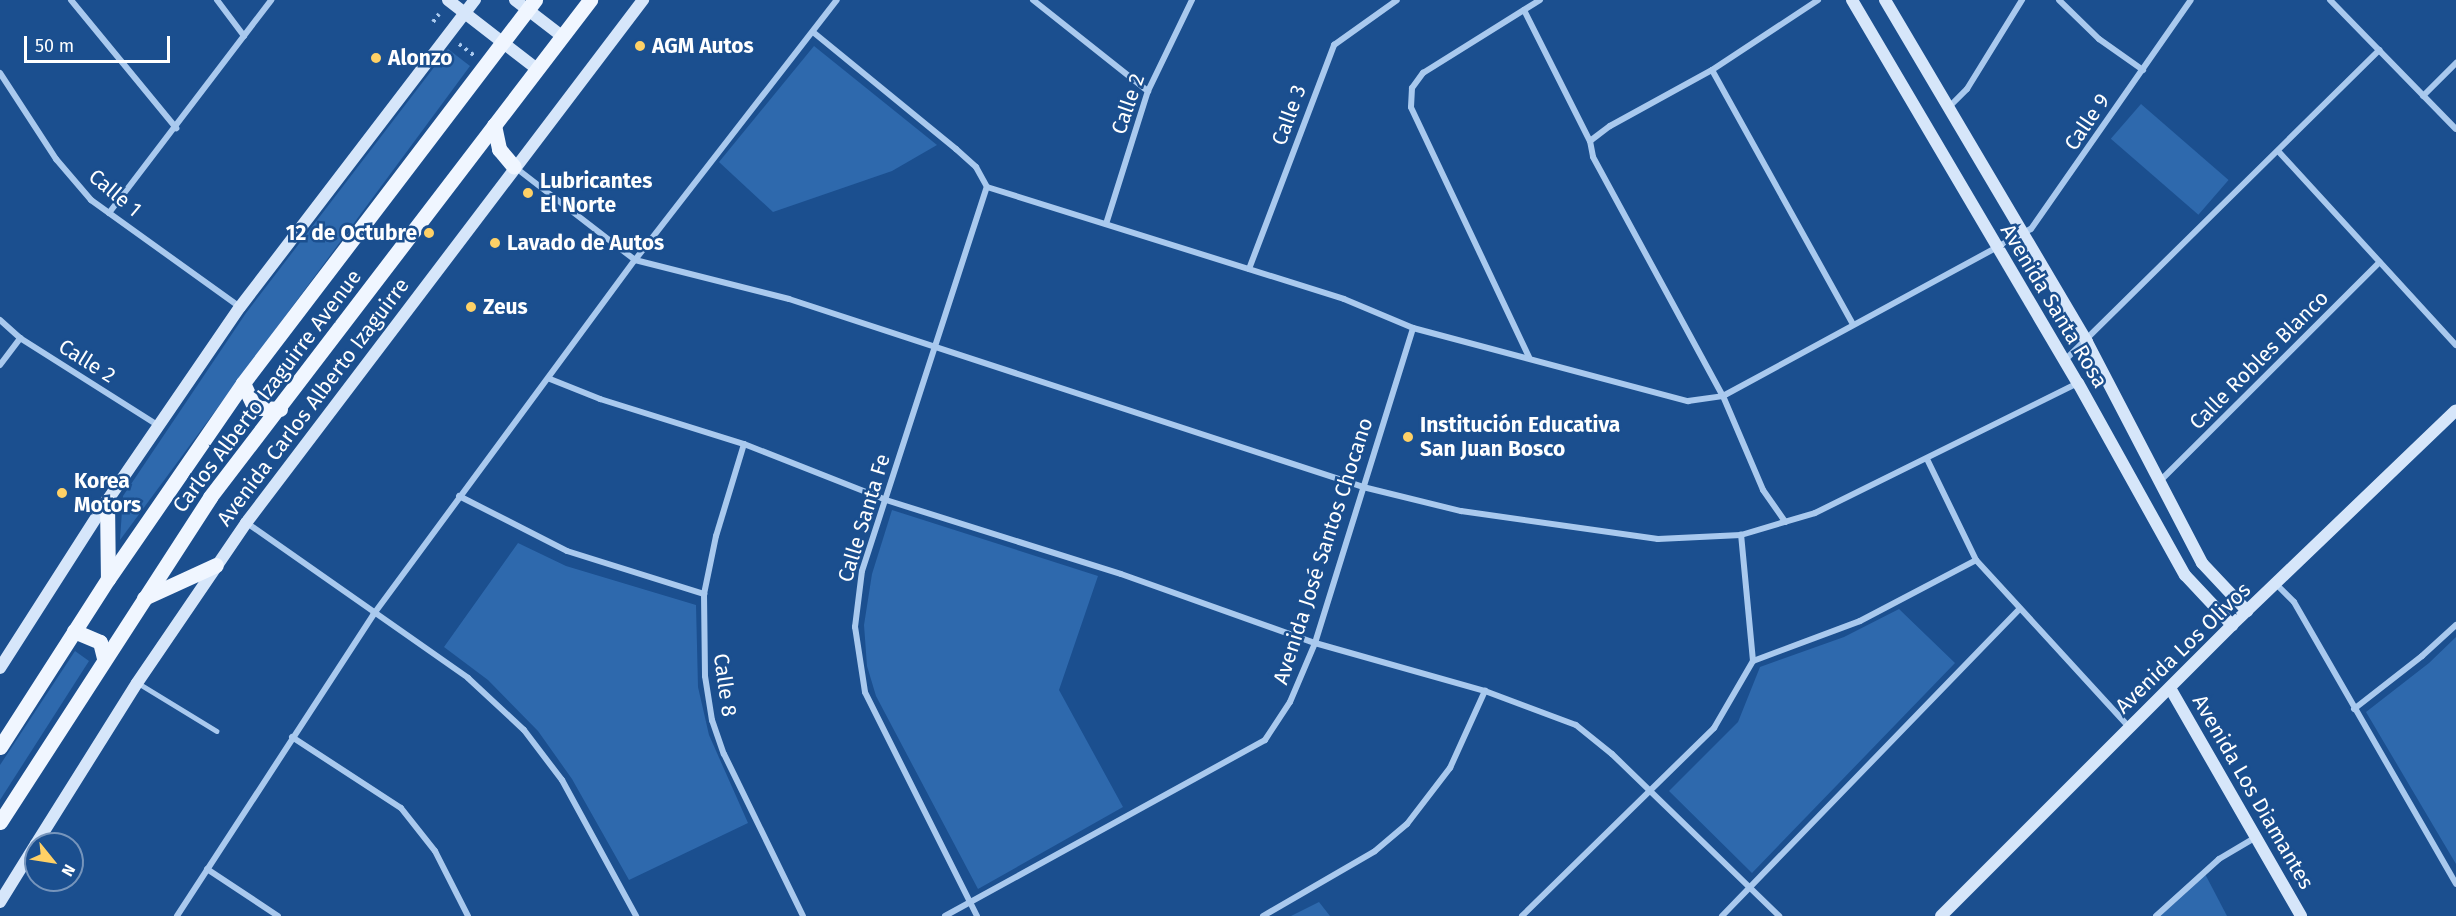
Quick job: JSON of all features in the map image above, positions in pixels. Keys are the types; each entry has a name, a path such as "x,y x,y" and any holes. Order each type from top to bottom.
{"main road":[{"name":"Carlos Alberto Izaguirre Avenue","path":"0,822 210,497 280,409 590,0"},
{"name":"Carlos Alberto Izaguirre Avenue","path":"0,747 108,579 243,383 502,43 526,3"},
{"path":"494,124 499,149 514,167"},
{"path":"243,383 253,404 260,408 280,409"},
{"path":"107,501 108,579"},
{"path":"144,598 216,565"},
{"path":"74,631 100,642 104,658"}],"street":[{"path":"71,0 176,129"},
{"path":"217,0 244,36"},
{"path":"109,213 176,129 271,0"},
{"path":"448,0 537,69"},
{"path":"0,668 107,501 240,307 475,0"},
{"name":"Avenida Carlos Alberto Izaguirre","path":"44,832 137,683 246,523 643,0"},
{"path":"177,916 373,615 459,496 550,379 635,260 837,0"},
{"path":"1034,0 1148,91"},
{"name":"Calle 2","path":"1106,224 1148,91 1192,0"},
{"name":"Calle 3","path":"1249,269 1334,45 1397,0"},
{"path":"1529,357 1411,107 1412,88 1423,73 1540,0"},
{"path":"1590,141 1610,126 1712,70 1818,0"},
{"name":"Avenida Santa Rosa","path":"1852,0 1997,250 2078,383 2185,575 2232,625"},
{"name":"Avenida Santa Rosa","path":"1885,0 2087,342 2202,563 2247,611"},
{"path":"1948,108 1967,88 2022,0"},
{"path":"2059,0 2099,39 2143,70"},
{"name":"Calle 9","path":"1723,396 1852,323 1997,250 2023,234 2061,190 2191,0"},
{"path":"2330,0 2456,129"},
{"path":"526,3 562,36"},
{"path":"1524,10 1590,141 1593,157 1723,396 1763,490 1785,522"},
{"path":"813,32 956,149 976,167 987,187 1344,299 1413,328 1688,401 1723,396"},
{"path":"2064,361 2087,342 2379,50"},
{"path":"2423,96 2456,63"},
{"path":"1712,70 1852,323"},
{"name":"Calle 1","path":"0,73 56,159 91,200 240,307"},
{"path":"2278,152 2456,345"},
{"path":"514,167 635,260 789,299 1363,487 1461,511 1658,539 1741,535 1854,497 2078,383"},
{"name":"Calle Santa Fe","path":"977,916 865,692 856,657 858,594 987,187"},
{"name":"Calle Robles Blanco","path":"2160,481 2380,262"},
{"name":"Calle 2","path":"0,320 20,338 159,426"},
{"name":"Avenida José Santos Chocano","path":"945,916 1265,740 1290,702 1315,643 1413,328"},
{"path":"0,365 20,338"},
{"path":"550,379 600,399 744,444 886,500 1121,574 1315,643 1485,692 1576,725 1649,789 1779,916"},
{"name":"Avenida Los Olivos","path":"1941,916 2232,625 2277,585 2456,410"},
{"name":"Calle 8","path":"744,444 716,536 704,594 705,676 712,720 749,811 803,916"},
{"path":"1927,459 1976,560 2129,727"},
{"path":"459,496 567,551 704,594"},
{"path":"246,523 373,615 468,678 524,730 562,780 636,916"},
{"path":"1522,916 1649,789 1714,728 1753,661 1741,535"},
{"path":"1753,661 1860,621 1976,560"},
{"path":"2277,585 2294,602 2456,884"},
{"path":"1722,916 2020,609"},
{"path":"2355,708 2422,656 2456,625"},
{"name":"Avenida Los Diamantes","path":"2170,688 2301,916"},
{"path":"1263,916 1375,852 1407,824 1450,768 1485,692"},
{"path":"292,737 401,808 435,851 468,916"},
{"path":"2156,916 2219,859 2256,837"},
{"name":"Avenida Carlos Alberto Izaguirre","path":"0,902 24,863"},
{"path":"207,868 278,916"}],"lane":[{"path":"137,683 217,731"}],"path":[{"path":"433,22 439,14"},
{"path":"455,40 478,58"}],"shaded area":[{"path":"814,46 937,145 892,171 773,212 719,162"},
{"path":"448,49 470,66 120,540 123,496 246,313"},
{"path":"2141,104 2229,180 2198,215 2111,139"},
{"path":"892,510 1098,576 1059,690 1123,807 978,889 876,696 867,666 864,625 872,574"},
{"path":"518,543 566,566 696,605 698,687 709,735 748,823 629,880 572,779 538,731 488,680 444,647"},
{"path":"1899,609 1955,663 1752,873 1669,791 1738,722 1760,667 1844,637"},
{"path":"2456,637 2456,864 2366,712 2429,663"},
{"path":"75,651 89,661 0,800 0,765"},
{"path":"2204,872 2227,916 2157,916"},
{"path":"1319,902 1330,916 1291,916"}],"place":[{"name":"AGM Autos","path":"640,46"},
{"name":"Alonzo","path":"376,58"},
{"name":"Lubricantes El Norte","path":"528,193"},
{"name":"12 de Octubre","path":"429,233"},
{"name":"Lavado de Autos","path":"495,243"},
{"name":"Zeus","path":"471,307"},
{"name":"Institución Educativa San Juan Bosco","path":"1408,437"},
{"name":"Korea Motors","path":"62,493"}]}
